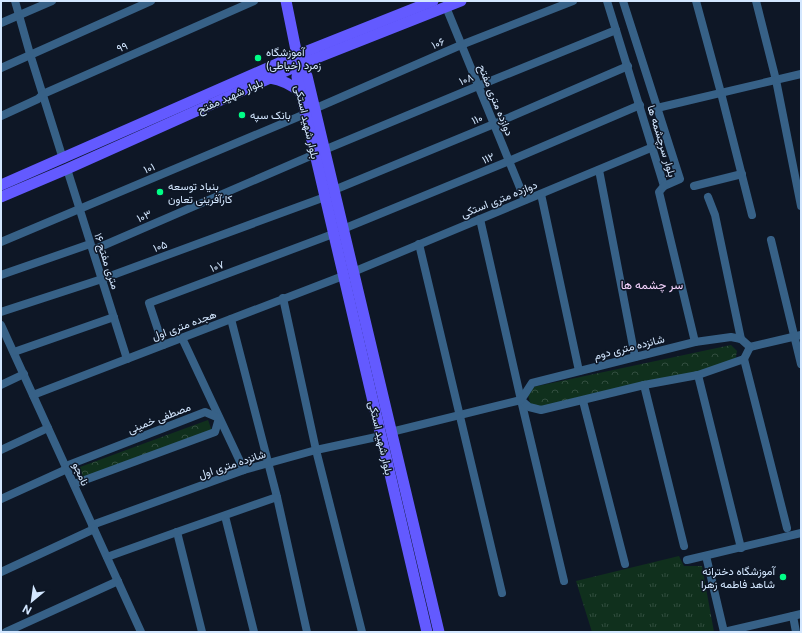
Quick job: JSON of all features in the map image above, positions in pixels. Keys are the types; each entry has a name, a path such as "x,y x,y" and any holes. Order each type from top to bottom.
{"main road":[{"path":"286,1 298,60"},
{"name":"بلوار شهید مفتح","path":"1,197 65,164 433,1"},
{"name":"بلوار شهید مفتح","path":"1,185 65,164 270,78 298,60 461,1"},
{"name":"بلوار شهید استکی","path":"298,60 297,77 300,92 310,111"},
{"name":"بلوار شهید استکی","path":"298,60 307,76 310,111 320,152 334,190 338,231 400,495 427,632"},
{"path":"270,78 282,80 300,92"},
{"name":"بلوار شهید استکی","path":"320,152 325,197 338,231"},
{"name":"بلوار شهید استکی","path":"400,495 439,632"}],"street":[{"name":"۱۶ متری مفتح","path":"15,1 30,54 127,358"},
{"path":"1,23 52,1"},
{"path":"1,68 151,1"},
{"name":"۹۹","path":"1,116 38,99 43,94 254,1"},
{"name":"۱۰۶","path":"310,111 461,45 573,1"},
{"name":"بلوار سرچشمه ها","path":"607,1 664,186 680,179 623,1"},
{"path":"696,1 752,215"},
{"path":"756,1 776,80 801,206"},
{"name":"دوازده متری مفتح","path":"446,7 525,200"},
{"name":"۱۰۸","path":"320,152 616,30"},
{"name":"۱۱۰","path":"334,190 494,124 628,66"},
{"path":"657,108 801,74"},
{"name":"۱۱۲","path":"338,231 509,161 640,105"},
{"name":"۱۰۱","path":"1,242 310,111"},
{"name":"دوازده متری استکی","path":"348,274 653,148"},
{"name":"۱۰۳","path":"1,275 92,247 320,152"},
{"path":"599,170 635,356"},
{"path":"694,186 742,174"},
{"path":"664,186 660,192 695,342"},
{"path":"541,194 579,370"},
{"name":"۱۰۵","path":"1,312 102,279 325,197"},
{"path":"708,197 715,215 741,339 750,347"},
{"path":"480,219 564,581"},
{"name":"۱۰۷","path":"163,345 149,303 338,231"},
{"path":"771,240 798,335 801,364"},
{"path":"419,244 461,415 502,593"},
{"name":"هجده متری اول","path":"33,395 348,274"},
{"path":"283,298 316,450 362,632"},
{"path":"14,352 114,317"},
{"path":"231,319 277,498 307,632"},
{"name":"نامجو","path":"1,325 141,632"},
{"path":"787,528 744,359 750,347 798,335"},
{"name":"شانزده متری دوم","path":"521,400 532,383 695,342 731,337 741,339"},
{"path":"182,338 244,470"},
{"path":"521,400 529,408 541,410 644,385 698,376 744,359"},
{"path":"1,385 24,374"},
{"path":"698,376 740,548"},
{"path":"644,385 684,546"},
{"path":"386,434 521,400"},
{"path":"583,401 625,564"},
{"name":"مصطفی خمینی","path":"1,499 66,467 206,412 219,418"},
{"path":"74,484 215,432 219,418"},
{"path":"1,450 48,428"},
{"name":"شانزده متری اول","path":"1,572 93,527 244,470 316,450 386,434"},
{"path":"107,557 277,498"},
{"path":"225,516 254,632"},
{"path":"177,532 202,632"},
{"path":"687,560 801,533"},
{"path":"706,556 724,632 768,620 797,615 796,632"},
{"path":"6,632 118,581"}],"green space":[{"path":"731,345 737,351 734,366 533,408 530,403 528,395 533,387"},
{"path":"208,420 212,431 83,478 80,467"},
{"path":"679,556 684,566 702,566 714,632 592,632 576,581"}],"place":[{"name":"آموزشگاه زمرد (خیاطی)","path":"258,58"},
{"name":"بانک سپه","path":"242,115"},
{"name":"بنیاد توسعه کارآفرینی تعاون","path":"160,192"},
{"name":"آموزشگاه دخترانه شاهد فاطمه زهرا","path":"783,577"}],"district":[{"name":"سر چشمه ها","path":"652,285"}]}
